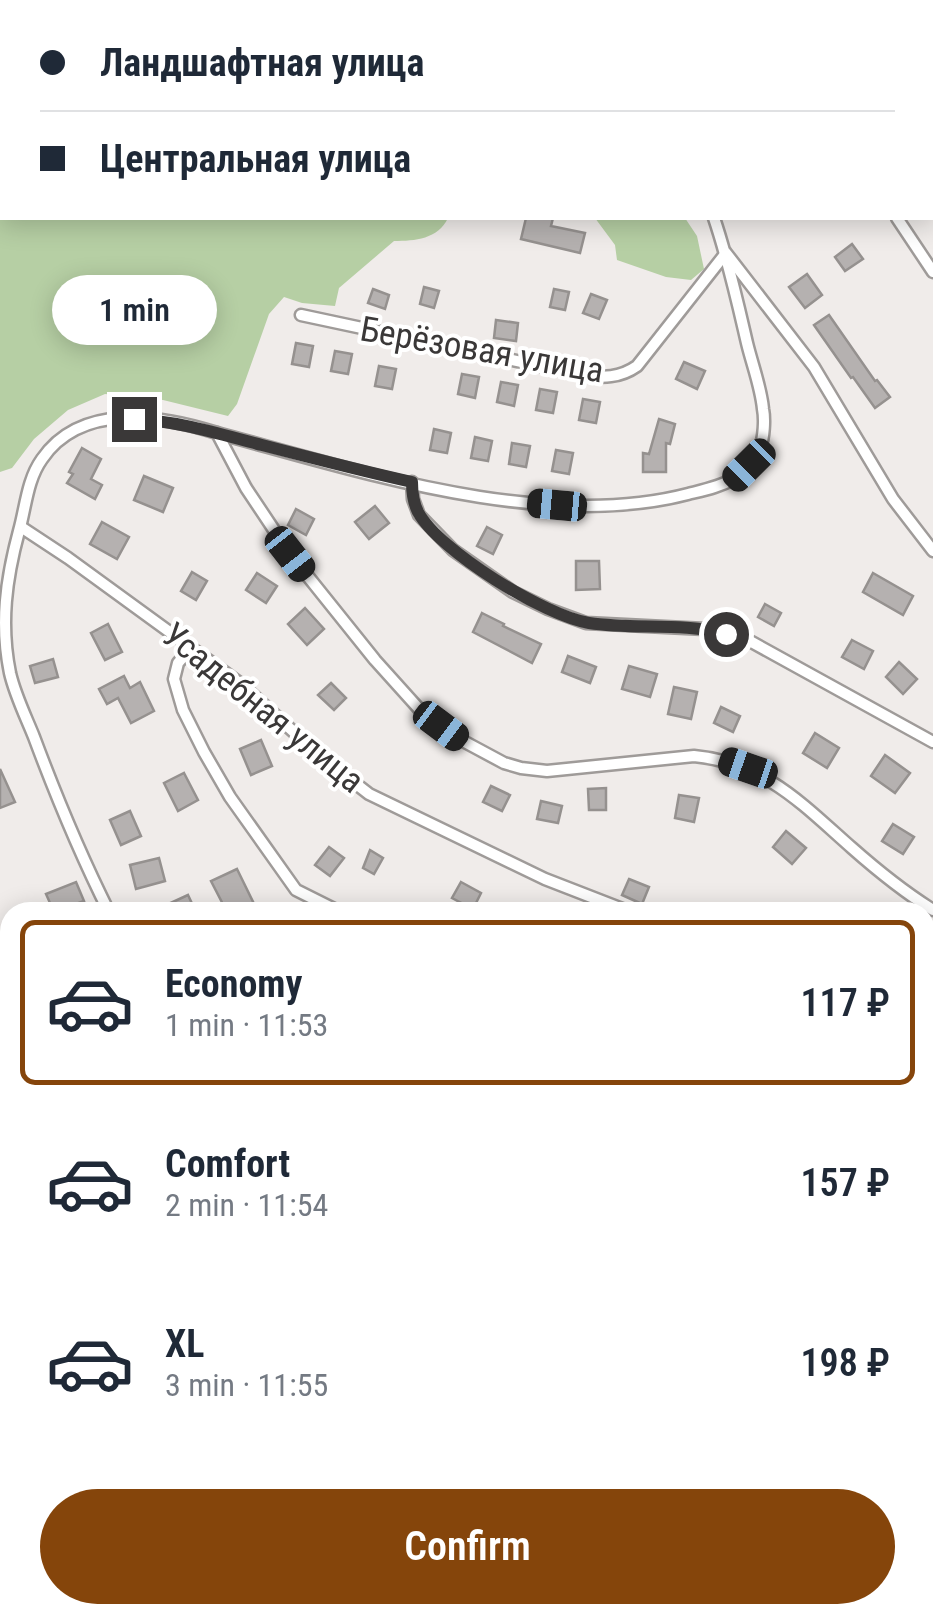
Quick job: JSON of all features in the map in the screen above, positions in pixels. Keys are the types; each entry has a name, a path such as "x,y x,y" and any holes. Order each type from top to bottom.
{"street":[{"path":"105,902 42,760 11,676 4,632 11,555 30,482 42,458 60,439 82,425 110,418 194,426 494,500 588,508 667,500 730,484 762,444 764,410 715,220"},
{"path":"898,220 933,272"},
{"path":"726,253 814,368 892,499 933,551"},
{"name":"Берёзовая улица","path":"301,315 602,378 626,374 637,366 726,253"},
{"path":"217,433 246,488 290,554 420,710 462,741 504,763 547,771 694,756 718,758 748,768 794,796 921,902"},
{"path":"412,482 412,499 419,515 453,550 513,592 586,622 705,629 748,640 933,742"},
{"name":"Усадебная улица","path":"20,527 242,684 319,755 370,794 545,879 604,902"},
{"path":"191,648 178,663 174,680 183,710 204,752 230,797 296,890 320,902"}],"green space":[{"path":"0,220 447,220 432,235 394,241 339,288 335,306 284,297 269,314 237,404 228,416 163,400 105,394 68,410 34,439 12,468 0,472"},
{"path":"596,220 686,220 697,236 704,269 691,280 666,277 617,260 615,245"}],"building":[{"path":"526,220 552,220 551,226 585,233 580,253 521,239"},
{"path":"852,244 863,259 845,271 835,257"},
{"path":"807,274 822,295 805,308 789,287"},
{"path":"424,287 439,291 434,308 420,304"},
{"path":"373,289 389,295 385,309 368,303"},
{"path":"554,289 569,292 565,310 550,307"},
{"path":"591,294 607,300 599,319 583,313"},
{"path":"829,315 890,397 875,408 814,325"},
{"path":"496,320 518,323 516,341 494,338"},
{"path":"296,343 313,346 309,367 292,364"},
{"path":"335,351 352,354 348,374 331,371"},
{"path":"684,362 705,371 697,389 676,379"},
{"path":"379,366 396,369 392,389 375,386"},
{"path":"462,374 479,377 475,398 458,394"},
{"path":"501,382 518,385 514,406 497,402"},
{"path":"540,389 557,392 553,413 536,410"},
{"path":"583,399 600,402 596,423 579,420"},
{"path":"659,419 675,424 670,444 666,443 666,472 643,472 643,453 649,454"},
{"path":"434,429 451,433 447,453 430,450"},
{"path":"475,437 492,441 488,461 471,458"},
{"path":"512,443 530,446 526,467 509,464"},
{"path":"82,448 101,459 91,479 102,485 95,499 67,483"},
{"path":"556,450 573,453 569,474 552,471"},
{"path":"144,476 173,488 163,512 134,500"},
{"path":"375,506 389,523 369,539 355,522"},
{"path":"296,509 314,519 306,535 288,525"},
{"path":"102,522 129,537 117,559 90,544"},
{"path":"487,527 502,535 493,554 477,546"},
{"path":"576,561 599,561 600,589 576,590"},
{"path":"192,572 207,581 196,600 181,591"},
{"path":"257,573 277,586 266,603 246,590"},
{"path":"873,573 913,596 903,615 863,592"},
{"path":"765,604 781,613 774,626 758,617"},
{"path":"305,608 324,629 307,645 288,624"},
{"path":"482,613 541,644 532,663 473,632"},
{"path":"108,624 122,652 105,660 91,633"},
{"path":"852,640 873,651 864,669 842,657"},
{"path":"568,656 596,667 590,683 562,672"},
{"path":"53,659 58,677 35,683 30,666"},
{"path":"899,662 917,679 903,694 886,677"},
{"path":"629,666 657,674 650,697 622,689"},
{"path":"124,676 130,688 140,682 154,711 131,723 118,698 107,704 99,689"},
{"path":"331,683 346,698 334,710 318,695"},
{"path":"674,687 697,692 691,719 668,714"},
{"path":"721,707 740,716 733,732 714,723"},
{"path":"815,733 839,748 827,768 803,753"},
{"path":"261,740 272,766 251,775 240,749"},
{"path":"885,755 910,773 895,793 871,776"},
{"path":"0,769 15,802 0,808"},
{"path":"184,773 198,800 178,811 164,783"},
{"path":"491,786 510,795 502,811 483,802"},
{"path":"606,788 606,810 589,810 588,789"},
{"path":"679,795 699,798 694,822 675,818"},
{"path":"541,801 562,806 558,823 537,819"},
{"path":"130,811 141,836 121,845 110,820"},
{"path":"893,824 914,837 903,854 882,841"},
{"path":"786,831 806,848 792,864 773,847"},
{"path":"329,847 344,858 330,876 315,865"},
{"path":"370,850 383,858 374,874 363,868"},
{"path":"159,858 165,881 136,889 130,865"},
{"path":"237,869 253,902 222,902 211,881"},
{"path":"629,879 649,887 643,902 622,895"},
{"path":"76,882 84,901 50,902 46,894"},
{"path":"461,882 481,893 476,902 452,898"},
{"path":"188,895 191,902 173,902"}],"route":[{"path":"134,419 194,426 412,482 412,499 419,515 453,550 513,592 548,609 586,622 662,625 726,634"}]}
